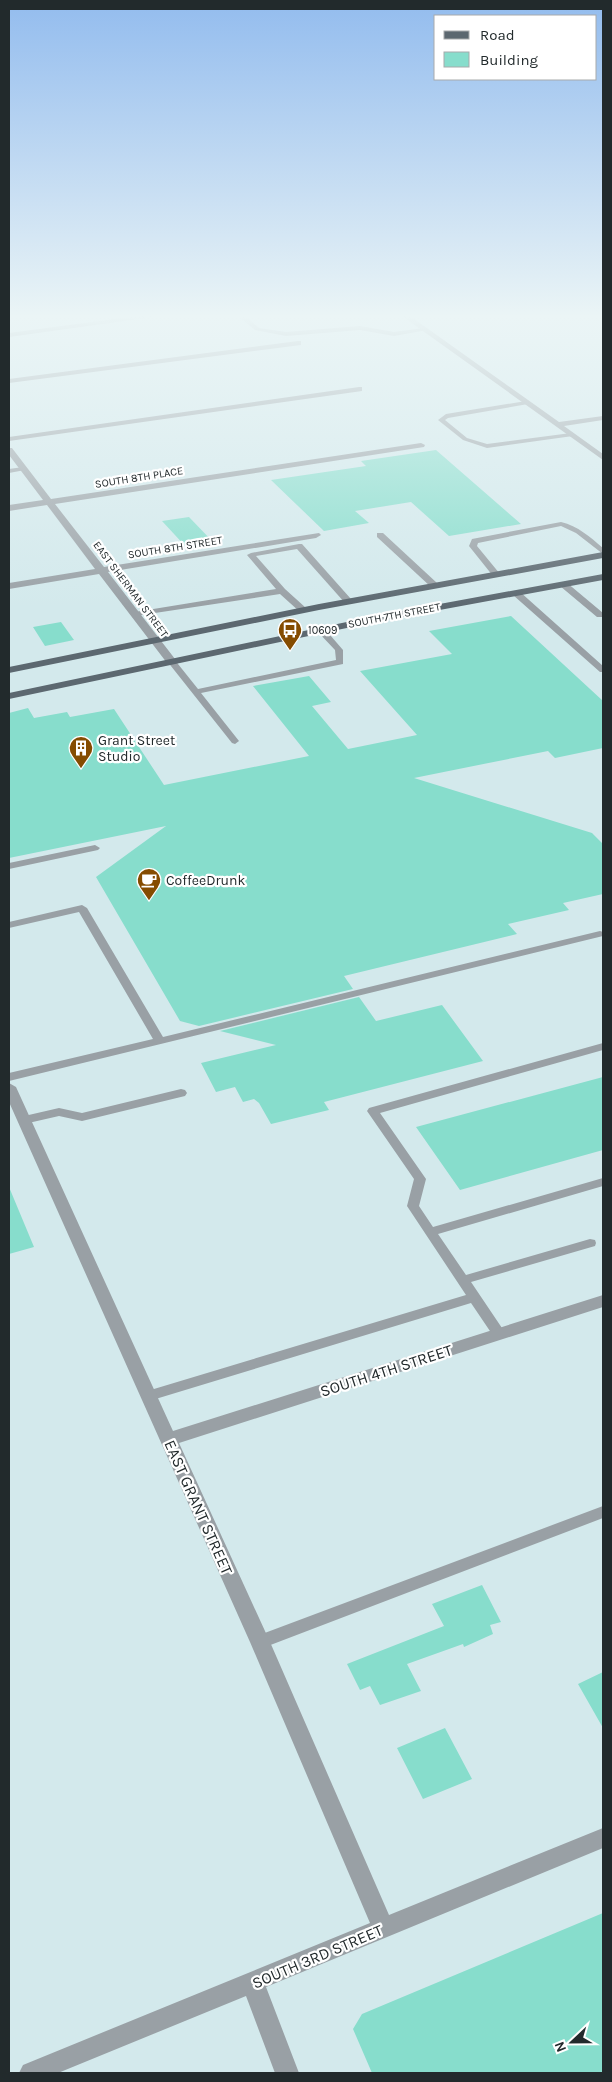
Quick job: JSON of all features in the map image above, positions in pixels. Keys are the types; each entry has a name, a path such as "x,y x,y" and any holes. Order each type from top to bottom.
{"main road":[{"name":"SOUTH 7TH STREET","path":"9,670 348,601 603,554"},
{"path":"496,574 516,593"},
{"name":"SOUTH 7TH STREET","path":"9,696 321,630 603,577"}],"street":[{"path":"9,439 190,413"},
{"path":"540,413 603,458"},
{"path":"558,426 603,418"},
{"name":"SOUTH 8TH PLACE","path":"9,508 421,445"},
{"name":"EAST SHERMAN STREET","path":"9,450 171,661"},
{"name":"SOUTH 8TH STREET","path":"9,586 316,536"},
{"name":"EAST GRANT STREET","path":"9,1088 260,1642 383,1928"},
{"name":"SOUTH 4TH STREET","path":"168,1439 603,1300"},
{"name":"SOUTH 3RD STREET","path":"31,2073 603,1838"},
{"path":"253,1983 286,2073"}],"lane":[{"path":"469,413 442,418 441,420 465,439 478,445 496,446 572,435"},
{"path":"9,471 23,469"},
{"path":"496,574 474,546 475,541 561,524 568,525 580,533 603,554"},
{"path":"380,535 434,585"},
{"path":"303,610 282,591 251,555 299,546 348,601"},
{"path":"563,584 600,616"},
{"path":"135,614 282,591"},
{"path":"516,593 603,670"},
{"path":"196,692 340,662 339,650 321,630"},
{"name":"EAST SHERMAN STREET","path":"171,661 235,740"},
{"path":"9,866 95,848"},
{"path":"9,925 82,908 160,1041"},
{"path":"9,1077 600,934"},
{"path":"499,1334 413,1206 420,1180 373,1110 603,1046"},
{"path":"24,1120 59,1112 82,1117 181,1093"},
{"path":"430,1232 603,1182"},
{"path":"463,1280 590,1243"},
{"path":"149,1396 474,1298"},
{"path":"260,1642 603,1512"}],"building":[{"path":"436,450 521,524 449,536 411,502 355,511 369,523 324,531 271,480 366,466 361,461"},
{"path":"189,517 214,543 187,548 162,521"},
{"path":"511,616 603,701 603,748 555,758 548,751 414,778 592,833 603,844 603,894 563,903 569,910 508,924 517,934 344,976 353,989 199,1026 180,1021 96,877 166,826 9,858 9,713 28,708 34,718 67,712 70,717 114,709 164,785 309,756 253,686 309,676 331,702 312,706 348,749 417,735 360,671 452,654 429,631"},
{"path":"61,622 74,640 45,646 33,627"},
{"path":"359,997 376,1021 442,1005 483,1061 324,1102 329,1110 271,1124 259,1103 254,1099 243,1102 235,1087 216,1092 201,1063 276,1045 220,1031"},
{"path":"603,1077 603,1150 460,1190 416,1127"},
{"path":"9,1187 34,1247 9,1254"},
{"path":"482,1585 501,1622 490,1625 493,1634 464,1647 463,1644 407,1664 421,1691 380,1705 370,1686 360,1690 347,1664 444,1626 432,1604"},
{"path":"603,1672 603,1728 578,1684"},
{"path":"445,1728 472,1779 423,1799 397,1748"},
{"path":"603,1913 603,2073 372,2073 353,2029 362,2014"}],"place":[{"name":"10609","path":"290,651"},
{"name":"Grant Street Studio","path":"81,769"},
{"name":"CoffeeDrunk","path":"149,901"}]}
